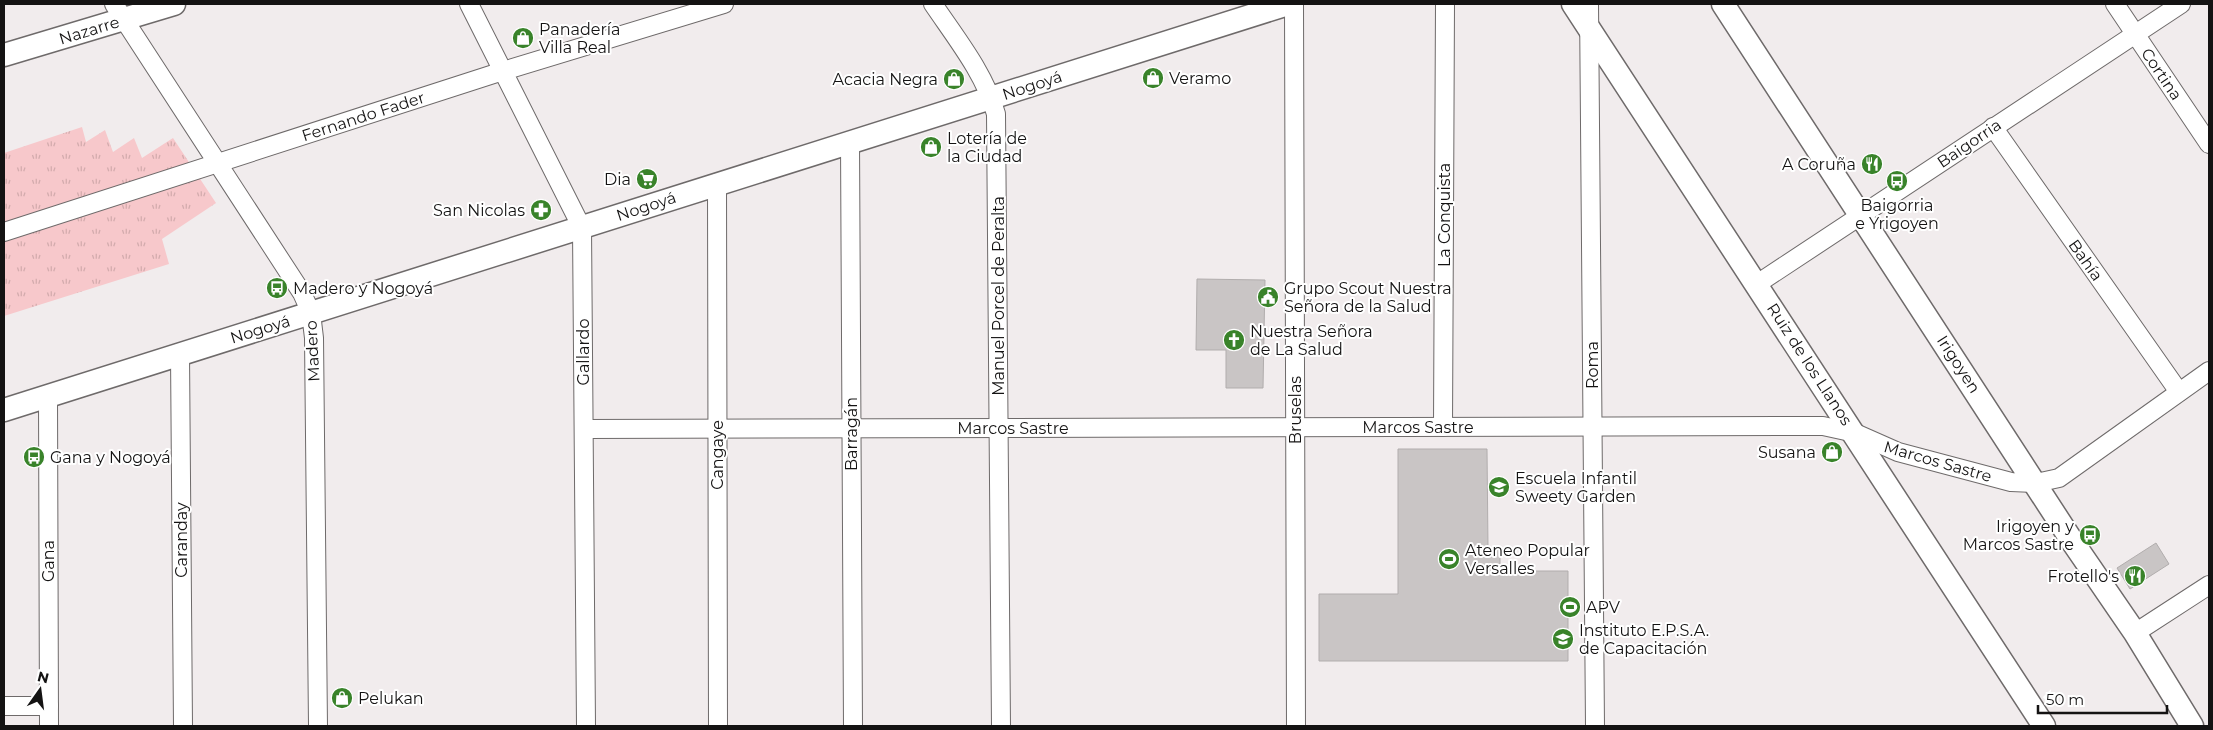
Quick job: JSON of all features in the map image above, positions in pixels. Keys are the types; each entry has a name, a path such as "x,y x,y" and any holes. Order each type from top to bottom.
{"street":[{"name":"Nazarre","path":"4,55 119,12 174,4"},
{"name":"Gallardo","path":"469,4 582,228 586,726"},
{"name":"Fernando Fader","path":"4,232 503,71 724,4"},
{"name":"Manuel Porcel de Peralta","path":"932,4 965,51 992,98 996,114 1001,726"},
{"name":"Nogoyá","path":"4,410 1288,4"},
{"name":"Bruselas","path":"1294,4 1296,726"},
{"name":"La Conquista","path":"1443,427 1445,4"},
{"name":"Ruiz de los Llanos","path":"1573,4 1855,433 2044,726"},
{"name":"Roma","path":"1589,4 1595,726"},
{"name":"Irigoyen","path":"1723,4 2135,633 2192,726"},
{"name":"Cortina","path":"2115,4 2209,144"},
{"name":"Baigorria","path":"1757,284 1992,127 2181,4"},
{"name":"Madero","path":"119,12 302,293 311,313 314,338 318,726"},
{"name":"Bahía","path":"1992,127 2179,392"},
{"name":"Barragán","path":"850,141 853,726"},
{"name":"Cangaye","path":"717,183 718,726"},
{"name":"Caranday","path":"180,354 183,726"},
{"name":"Marcos Sastre","path":"584,429 1823,426 1855,433 1898,452 2011,482 2036,484 2059,478 2209,372"},
{"name":"Gana","path":"48,395 49,726"},
{"path":"2135,633 2209,585"},
{"path":"4,706 49,706"}],"green space":[{"path":"82,127 86,142 105,130 113,152 134,138 142,158 173,138 216,203 162,239 169,264 4,316 4,153"}],"building":[{"name":"Nuestra Señora de La Salud","path":"1197,279 1265,280 1263,388 1226,388 1226,350 1196,350"},
{"name":"Ateneo Popular Versalles","path":"1398,449 1487,449 1488,548 1500,548 1500,571 1568,571 1568,661 1319,661 1319,594 1398,594"},
{"path":"2156,543 2169,564 2130,589 2117,568"}],"place":[{"name":"Panadería Villa Real","path":"523,38"},
{"name":"Veramo","path":"1153,78"},
{"name":"Acacia Negra","path":"954,79"},
{"name":"Lotería de la Ciudad","path":"931,147"},
{"name":"A Coruña","path":"1872,164"},
{"name":"Dia","path":"647,179"},
{"name":"Baigorria e Yrigoyen","path":"1897,181"},
{"name":"San Nicolas","path":"541,210"},
{"name":"Madero y Nogoyá","path":"277,288"},
{"name":"Grupo Scout Nuestra Señora de la Salud","path":"1268,297"},
{"name":"Nuestra Señora de La Salud","path":"1234,340"},
{"name":"Susana","path":"1832,452"},
{"name":"Gana y Nogoyá","path":"34,457"},
{"name":"Escuela Infantil Sweety Garden","path":"1499,487"},
{"name":"Irigoyen y Marcos Sastre","path":"2090,535"},
{"name":"Ateneo Popular Versalles","path":"1449,559"},
{"name":"Frotello's","path":"2135,576"},
{"name":"APV","path":"1570,607"},
{"name":"Instituto E.P.S.A. de Capacitación","path":"1563,639"},
{"name":"Pelukan","path":"342,698"}]}
